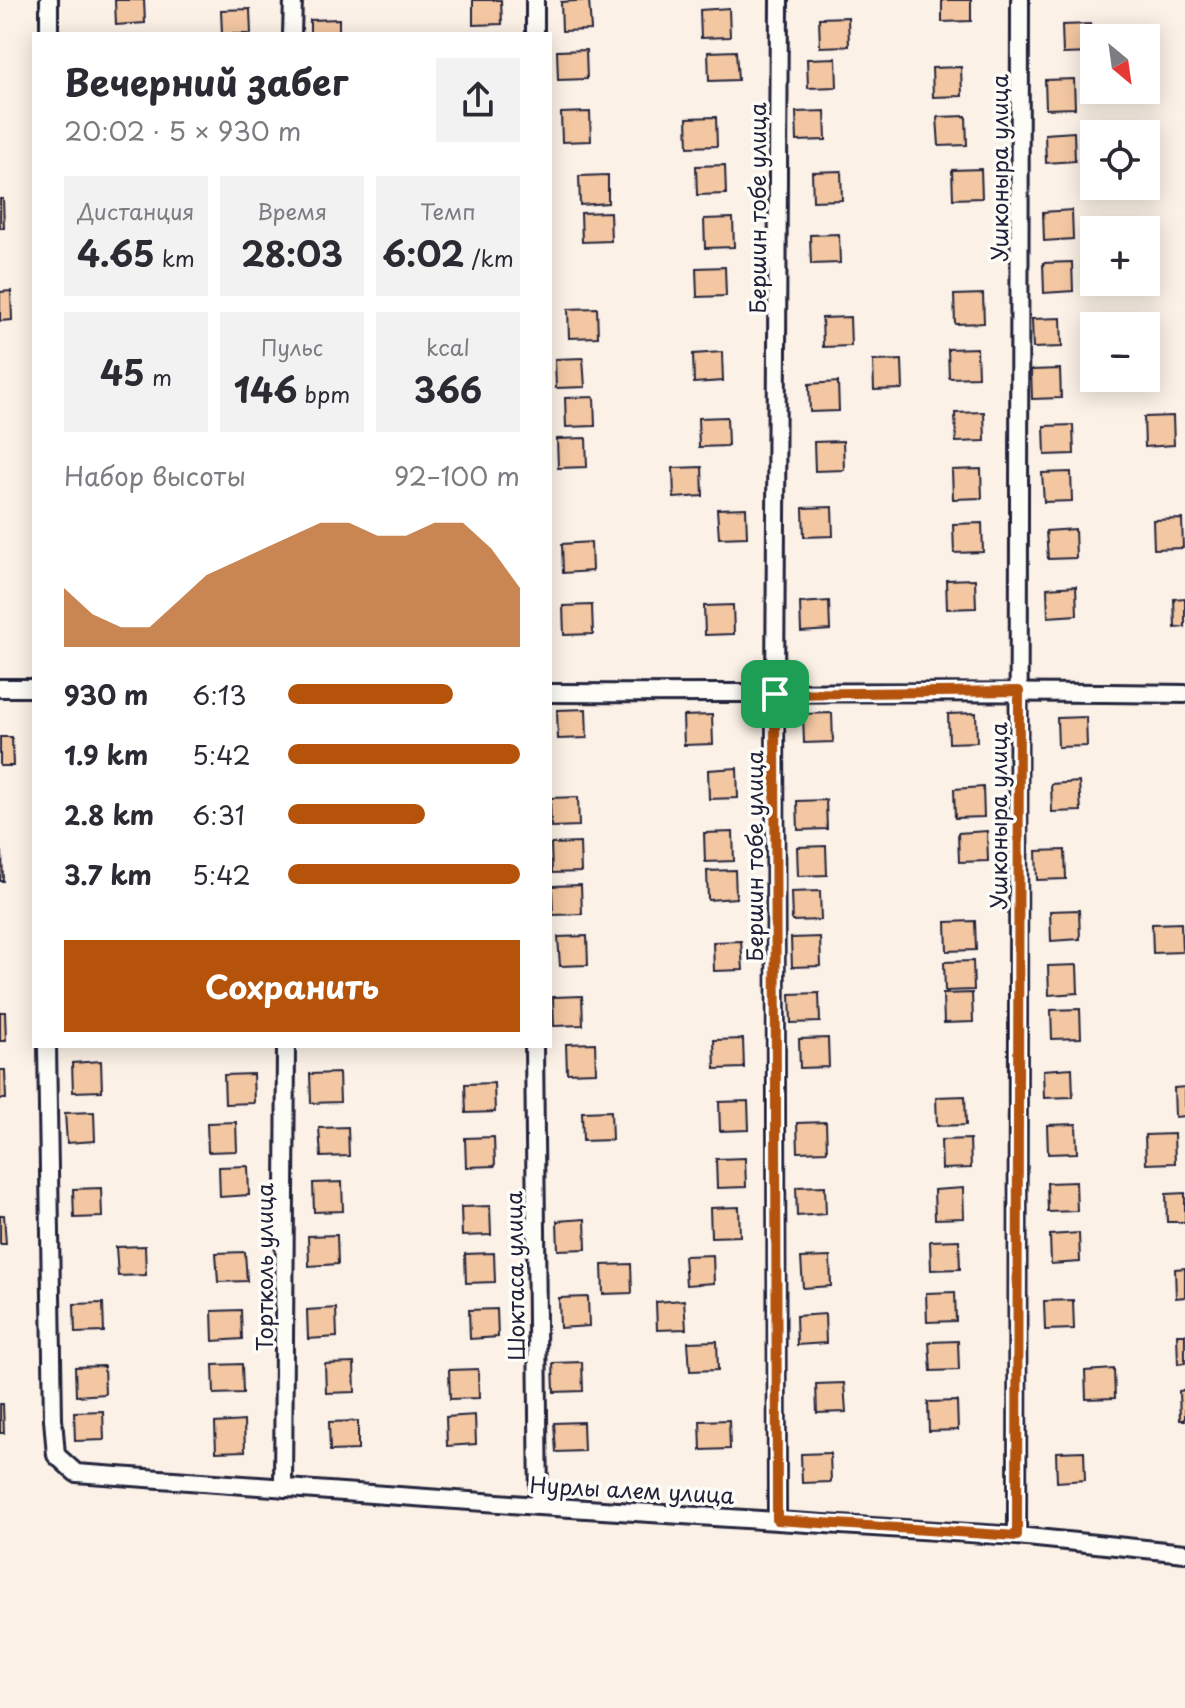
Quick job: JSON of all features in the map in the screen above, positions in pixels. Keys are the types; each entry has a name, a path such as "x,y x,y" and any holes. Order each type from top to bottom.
{"street":[{"path":"49,0 49,32"},
{"path":"292,32 293,0"},
{"path":"535,0 535,32"},
{"name":"Бершин тобе улица","path":"777,1520 775,694 779,0"},
{"name":"Ушконыра улица","path":"1017,1536 1020,0"},
{"path":"0,688 32,688"},
{"path":"552,693 1019,691 1185,694"},
{"name":"Нурлы алем улица","path":"47,1048 53,1419 56,1455 76,1473 1017,1536 1185,1553"},
{"name":"Тортколь улица","path":"283,1488 286,1048"},
{"name":"Шоктаса улица","path":"534,1048 539,1506"}],"building":[{"path":"115,0 144,0 145,23 116,25"},
{"path":"473,0 501,0 502,24 473,25"},
{"path":"589,0 591,30 562,31 561,2"},
{"path":"942,0 971,0 971,21 942,22"},
{"path":"729,8 730,37 701,38 700,10"},
{"path":"250,9 251,32 222,32 221,10"},
{"path":"848,17 849,46 820,47 819,18"},
{"path":"339,19 339,32 310,32 310,20"},
{"path":"1080,24 1080,53 1063,54 1062,25"},
{"path":"586,50 587,79 558,80 557,51"},
{"path":"736,51 738,80 709,81 708,52"},
{"path":"836,58 837,87 808,88 807,59"},
{"path":"961,67 962,96 933,97 932,68"},
{"path":"1074,79 1075,108 1046,109 1045,80"},
{"path":"825,111 826,140 797,141 796,112"},
{"path":"590,112 591,141 562,142 561,113"},
{"path":"966,116 967,145 939,146 937,117"},
{"path":"716,117 717,146 688,147 687,118"},
{"path":"1074,132 1075,161 1046,163 1045,134"},
{"path":"725,165 726,194 697,195 696,166"},
{"path":"981,169 982,198 953,199 952,170"},
{"path":"841,171 842,200 813,201 812,172"},
{"path":"608,175 608,203 580,205 579,176"},
{"path":"0,199 3,199 4,228 0,228"},
{"path":"1072,210 1073,239 1044,241 1043,212"},
{"path":"610,212 611,241 582,242 581,213"},
{"path":"733,218 734,247 705,248 704,219"},
{"path":"839,234 840,263 811,264 810,235"},
{"path":"1072,262 1073,291 1044,293 1043,263"},
{"path":"725,267 726,296 697,297 696,268"},
{"path":"11,291 12,320 0,321 0,292"},
{"path":"983,294 984,323 955,324 954,295"},
{"path":"597,308 598,337 569,338 568,309"},
{"path":"850,317 851,346 823,347 822,318"},
{"path":"1061,318 1062,347 1033,348 1032,319"},
{"path":"977,348 978,377 949,378 948,349"},
{"path":"722,352 723,381 694,383 693,354"},
{"path":"583,358 585,387 556,388 555,359"},
{"path":"902,360 903,389 874,390 873,361"},
{"path":"1060,369 1061,398 1032,399 1031,370"},
{"path":"838,382 839,411 810,412 809,384"},
{"path":"594,397 595,426 566,427 565,398"},
{"path":"984,412 985,441 956,442 955,413"},
{"path":"1173,416 1174,445 1145,447 1144,417"},
{"path":"727,417 728,446 699,447 698,418"},
{"path":"1073,425 1074,454 1045,455 1044,426"},
{"path":"586,438 587,467 558,468 557,439"},
{"path":"843,441 844,470 815,471 814,442"},
{"path":"702,467 703,496 674,498 673,468"},
{"path":"981,469 982,498 953,499 952,470"},
{"path":"1071,472 1072,501 1044,502 1042,473"},
{"path":"832,507 833,536 804,537 803,508"},
{"path":"746,508 747,537 719,538 717,509"},
{"path":"1182,519 1183,548 1154,549 1153,520"},
{"path":"982,523 983,552 954,553 953,524"},
{"path":"1075,529 1076,558 1048,559 1046,531"},
{"path":"591,542 592,571 563,573 562,544"},
{"path":"975,579 976,608 947,609 946,580"},
{"path":"1076,586 1077,615 1048,617 1047,588"},
{"path":"1185,598 1185,627 1175,628 1174,599"},
{"path":"829,601 830,630 801,632 800,603"},
{"path":"592,605 593,634 564,635 563,606"},
{"path":"733,605 734,634 705,635 704,606"},
{"path":"586,709 587,738 558,739 557,710"},
{"path":"832,713 833,742 804,743 803,714"},
{"path":"976,713 977,742 949,743 948,714"},
{"path":"712,715 713,744 684,745 683,716"},
{"path":"1086,717 1087,746 1058,747 1057,718"},
{"path":"0,737 12,737 13,766 0,766"},
{"path":"737,768 738,798 709,799 708,770"},
{"path":"1079,782 1081,811 1052,812 1051,784"},
{"path":"983,787 984,817 955,818 954,789"},
{"path":"578,797 579,826 552,827 552,798"},
{"path":"826,800 827,829 798,830 797,801"},
{"path":"987,831 988,861 959,862 958,833"},
{"path":"733,832 734,861 705,862 704,833"},
{"path":"580,843 581,872 552,873 552,844"},
{"path":"826,846 827,875 798,876 797,847"},
{"path":"1065,850 1066,879 1037,880 1036,851"},
{"path":"2,852 3,881 0,881"},
{"path":"735,870 736,898 708,900 707,871"},
{"path":"581,885 582,914 553,915 552,886"},
{"path":"820,891 821,920 792,921 791,892"},
{"path":"1079,910 1080,939 1051,941 1050,911"},
{"path":"975,921 976,950 947,951 946,922"},
{"path":"1181,923 1182,952 1153,953 1152,924"},
{"path":"587,936 588,965 560,966 558,937"},
{"path":"820,937 821,966 792,967 791,938"},
{"path":"741,941 743,970 714,971 713,942"},
{"path":"973,961 974,990 945,991 944,962"},
{"path":"1077,965 1078,993 1049,995 1048,966"},
{"path":"819,993 820,1022 791,1023 790,994"},
{"path":"972,993 973,1022 944,1023 943,994"},
{"path":"582,996 583,1025 554,1026 553,997"},
{"path":"1080,1009 1081,1038 1052,1039 1051,1010"},
{"path":"0,1012 5,1012 6,1041 0,1041"},
{"path":"828,1038 829,1067 800,1068 799,1039"},
{"path":"743,1039 744,1068 715,1069 714,1040"},
{"path":"595,1043 596,1072 567,1073 566,1044"},
{"path":"101,1061 102,1091 73,1092 72,1063"},
{"path":"1072,1068 1073,1097 1044,1098 1043,1070"},
{"path":"0,1070 5,1070 6,1099 0,1099"},
{"path":"339,1073 340,1102 311,1103 310,1074"},
{"path":"253,1074 254,1103 225,1104 224,1075"},
{"path":"494,1083 495,1112 466,1113 465,1084"},
{"path":"1185,1087 1185,1116 1175,1117 1174,1088"},
{"path":"965,1096 966,1125 937,1126 936,1097"},
{"path":"748,1101 749,1130 720,1131 719,1102"},
{"path":"611,1111 612,1140 583,1141 582,1112"},
{"path":"94,1112 95,1141 67,1143 65,1113"},
{"path":"236,1122 237,1151 208,1152 207,1123"},
{"path":"826,1122 827,1151 798,1152 797,1123"},
{"path":"1076,1124 1077,1153 1048,1154 1047,1125"},
{"path":"348,1127 349,1156 321,1157 319,1128"},
{"path":"1174,1134 1175,1163 1146,1164 1145,1135"},
{"path":"494,1137 495,1166 466,1167 465,1138"},
{"path":"970,1139 971,1168 942,1169 941,1140"},
{"path":"745,1158 746,1187 717,1188 716,1159"},
{"path":"248,1166 249,1195 220,1197 219,1167"},
{"path":"342,1182 343,1211 314,1212 313,1183"},
{"path":"1076,1182 1077,1211 1048,1212 1047,1183"},
{"path":"825,1186 826,1214 797,1216 796,1187"},
{"path":"101,1188 102,1217 74,1218 73,1189"},
{"path":"963,1188 964,1218 935,1219 934,1190"},
{"path":"1185,1193 1185,1222 1167,1222 1166,1194"},
{"path":"490,1206 491,1235 462,1236 461,1207"},
{"path":"739,1207 740,1236 711,1237 710,1208"},
{"path":"0,1215 4,1215 6,1244 0,1244"},
{"path":"585,1219 586,1249 558,1250 557,1221"},
{"path":"1079,1233 1080,1262 1051,1264 1050,1235"},
{"path":"337,1235 338,1264 309,1266 308,1236"},
{"path":"959,1240 960,1269 931,1270 930,1241"},
{"path":"145,1246 146,1275 118,1276 116,1247"},
{"path":"245,1252 247,1281 218,1282 216,1253"},
{"path":"494,1253 495,1282 466,1283 465,1254"},
{"path":"713,1255 714,1283 686,1285 684,1256"},
{"path":"830,1257 831,1286 803,1288 801,1258"},
{"path":"631,1264 632,1293 603,1294 602,1265"},
{"path":"1185,1268 1185,1297 1176,1298 1175,1269"},
{"path":"955,1292 956,1321 927,1322 926,1293"},
{"path":"588,1297 589,1326 560,1328 559,1298"},
{"path":"684,1300 686,1329 657,1330 656,1302"},
{"path":"1073,1300 1074,1329 1045,1330 1044,1301"},
{"path":"103,1303 104,1332 75,1333 74,1304"},
{"path":"336,1308 337,1337 308,1339 307,1310"},
{"path":"497,1309 498,1337 470,1339 469,1310"},
{"path":"241,1310 242,1339 213,1341 212,1311"},
{"path":"825,1314 826,1343 797,1345 796,1316"},
{"path":"1177,1334 1185,1334 1185,1363 1178,1364"},
{"path":"717,1341 718,1370 690,1371 688,1342"},
{"path":"958,1341 959,1370 931,1371 929,1342"},
{"path":"582,1362 583,1391 554,1392 553,1363"},
{"path":"354,1363 355,1392 326,1393 325,1364"},
{"path":"242,1364 243,1393 214,1394 213,1365"},
{"path":"104,1366 105,1394 76,1396 75,1367"},
{"path":"478,1369 479,1398 450,1399 449,1370"},
{"path":"1114,1369 1115,1398 1086,1399 1085,1371"},
{"path":"844,1383 846,1412 817,1413 816,1384"},
{"path":"1185,1390 1185,1420 1180,1420 1179,1391"},
{"path":"957,1401 958,1430 929,1431 928,1402"},
{"path":"0,1404 3,1404 4,1433 0,1433"},
{"path":"103,1411 104,1440 75,1441 74,1412"},
{"path":"475,1415 476,1444 447,1446 446,1417"},
{"path":"729,1420 730,1449 701,1450 700,1421"},
{"path":"244,1421 245,1451 216,1452 215,1423"},
{"path":"358,1421 358,1450 330,1451 329,1422"},
{"path":"583,1422 584,1451 556,1452 554,1423"},
{"path":"1084,1451 1085,1480 1057,1482 1056,1452"},
{"path":"830,1453 831,1482 802,1483 801,1454"}],"route":[{"path":"1019,691 1017,1536 777,1520 775,694 1019,691"}]}
